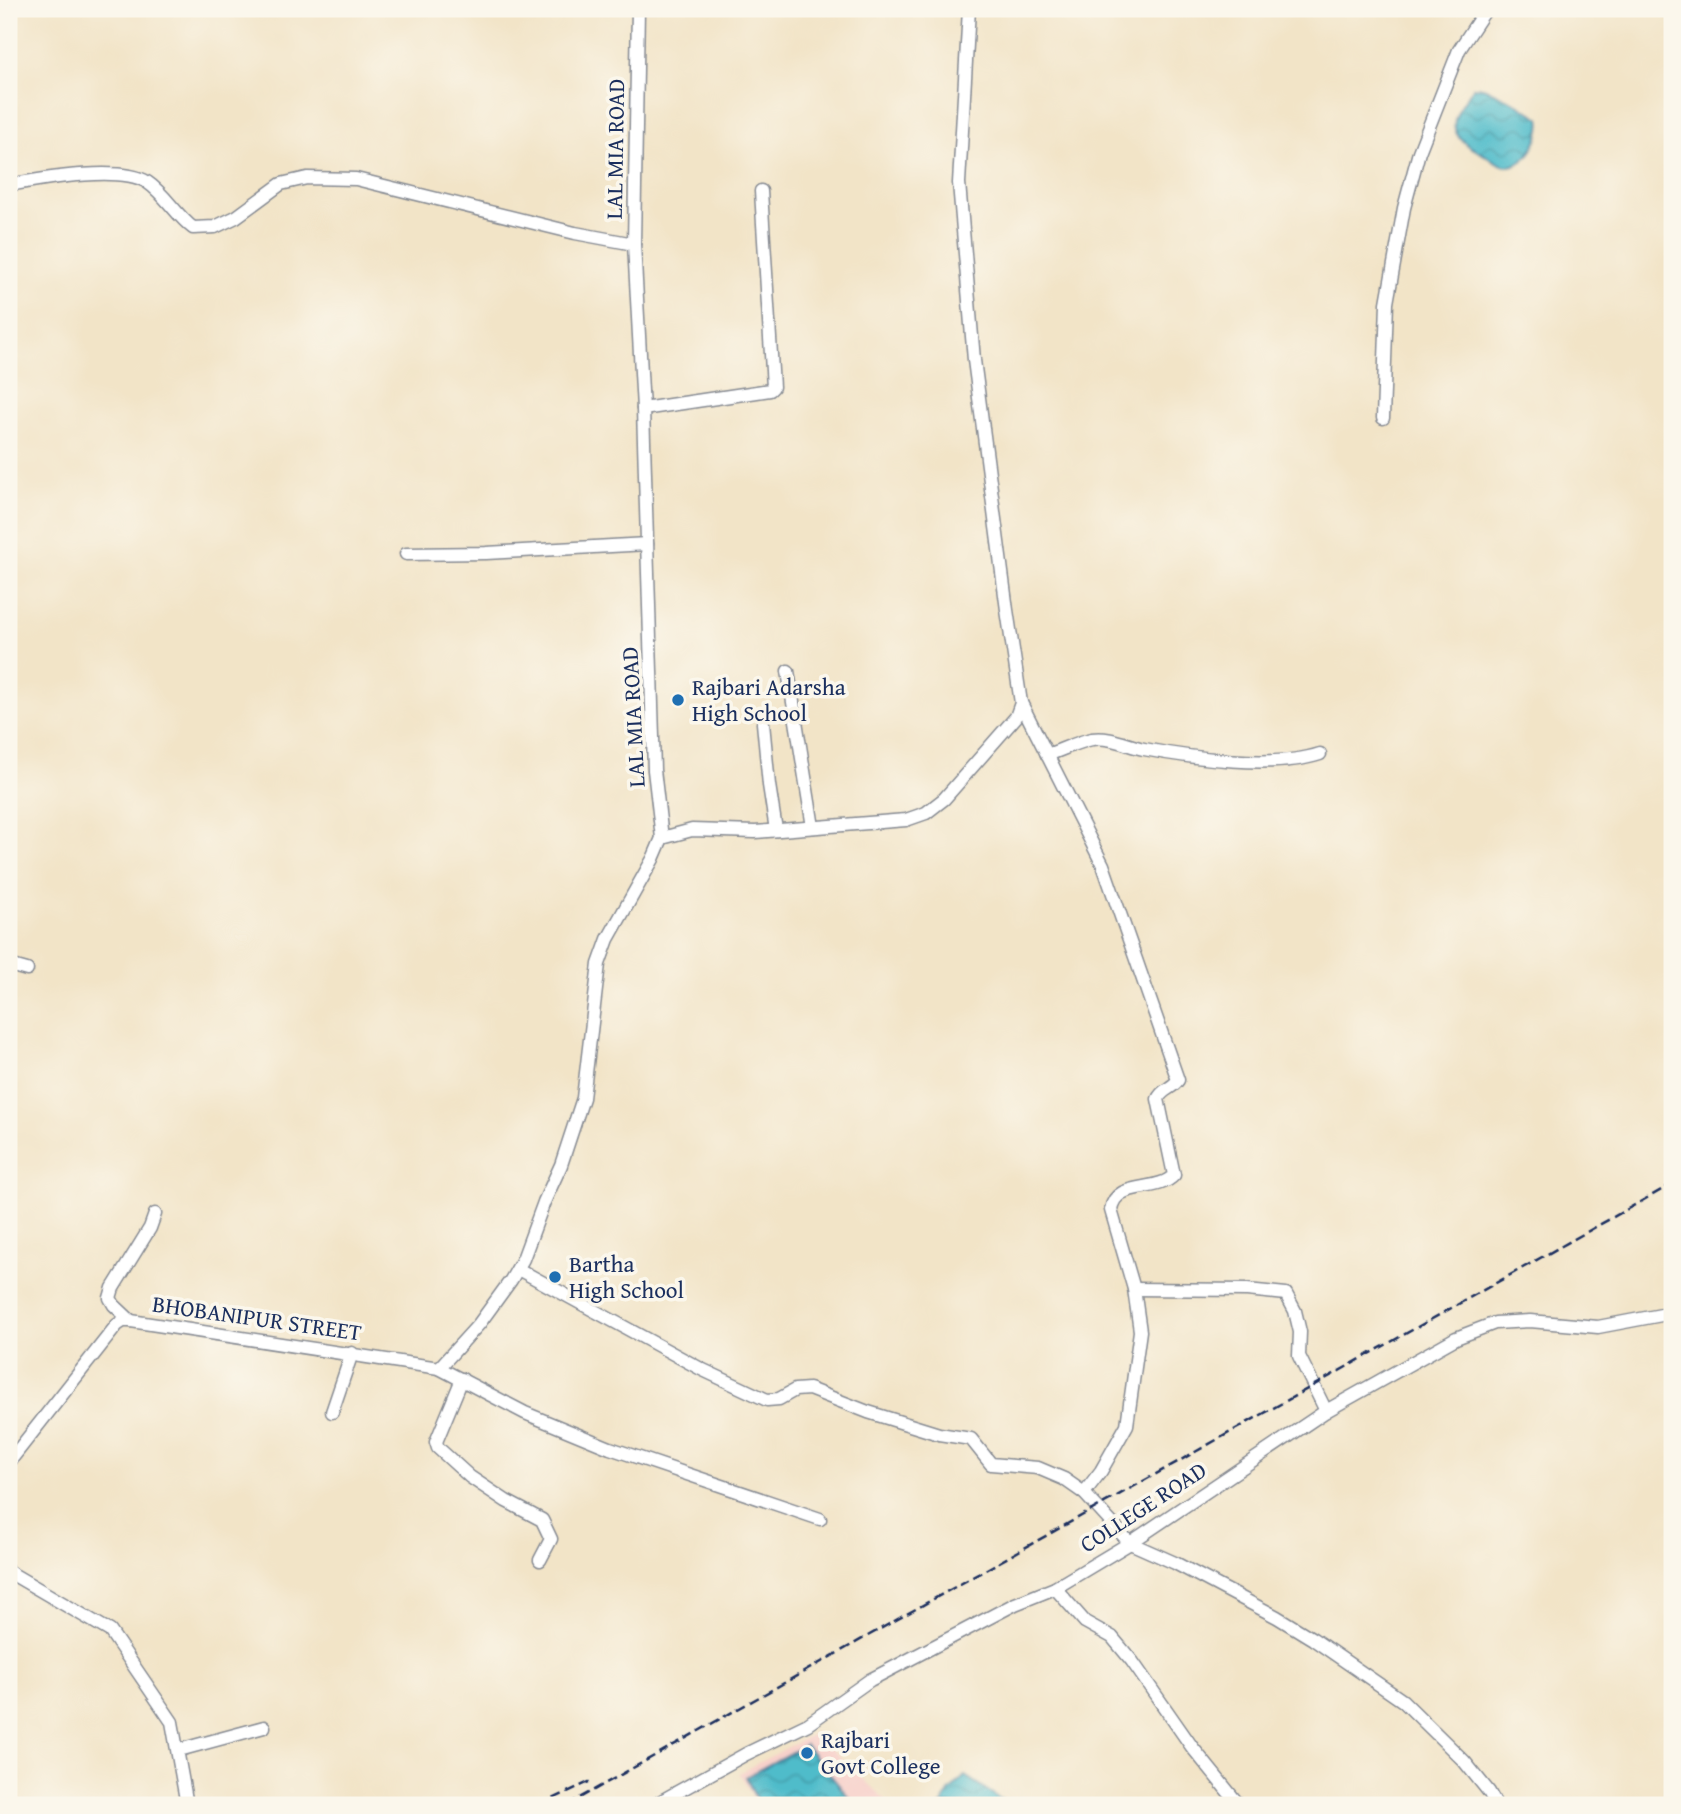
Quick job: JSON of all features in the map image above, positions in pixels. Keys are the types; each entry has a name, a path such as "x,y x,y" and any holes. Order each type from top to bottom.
{"street":[{"name":"LAL MIA ROAD","path":"638,9 634,244 643,409 654,770 662,838"},
{"path":"969,9 959,183 974,360 1021,703 1103,864 1178,1080 1174,1086 1164,1090 1158,1099 1174,1175 1165,1182 1120,1193 1112,1202 1111,1210 1134,1289 1140,1331 1127,1425 1101,1471 1084,1493"},
{"path":"1383,418 1387,303 1404,208 1419,152 1459,50 1486,9"},
{"path":"9,185 84,176 130,175 146,182 193,228 215,227 236,217 281,184 307,178 356,179 575,233 634,244"},
{"path":"643,409 770,390 773,387 761,191"},
{"path":"406,554 486,554 647,544"},
{"path":"788,671 813,827"},
{"path":"439,1368 479,1324 518,1269 561,1165 583,1098 599,964 608,939 662,838 692,830 755,832 857,825 906,820 926,813 944,799 995,743 1016,717 1021,703"},
{"path":"763,723 776,830"},
{"path":"1047,755 1094,738 1140,749 1230,759 1284,761 1320,754"},
{"path":"9,965 27,970"},
{"path":"131,1321 110,1298 113,1288 150,1228 155,1214"},
{"path":"518,1269 701,1368 767,1400 779,1399 795,1390 809,1389 868,1412 939,1434 971,1439 992,1464 1038,1468 1063,1479 1084,1493 1130,1543 1175,1563 1277,1617 1403,1701 1464,1761 1496,1805"},
{"path":"1134,1289 1247,1290 1286,1294 1295,1311 1300,1332 1299,1356 1326,1411"},
{"name":"COLLEGE ROAD","path":"654,1805 746,1754 808,1724 870,1680 1015,1604 1055,1588 1130,1543 1326,1411 1456,1338 1495,1323 1530,1321 1598,1327 1672,1313"},
{"name":"BHOBANIPUR STREET","path":"9,1462 117,1325 123,1321 131,1321 439,1368 525,1413 610,1448 820,1519"},
{"path":"332,1412 352,1353"},
{"path":"462,1379 436,1442 438,1448 470,1477 506,1501 542,1520 551,1539 540,1560"},
{"path":"9,1572 110,1631 172,1722 187,1805"},
{"path":"1055,1588 1084,1622 1112,1637 1192,1747 1239,1805"},
{"path":"179,1750 264,1727"}],"shaded area":[{"name":"Rajbari Govt College","path":"815,1733 892,1805 758,1805 739,1773"}],"water":[{"path":"1483,87 1540,118 1537,141 1527,156 1514,165 1507,166 1492,160 1459,138 1455,131 1454,123 1460,107 1473,88"},
{"name":"Rajbari Govt College","path":"805,1745 853,1802 851,1805 759,1805 746,1777"},
{"path":"965,1776 1009,1805 942,1805 950,1791"}],"railway":[{"path":"567,1805 1672,1184"},
{"path":"540,1805 593,1780"}],"place":[{"name":"Rajbari Adarsha High School","path":"678,700"},
{"name":"Bartha High School","path":"555,1277"},
{"name":"Rajbari Govt College","path":"807,1753"}]}
